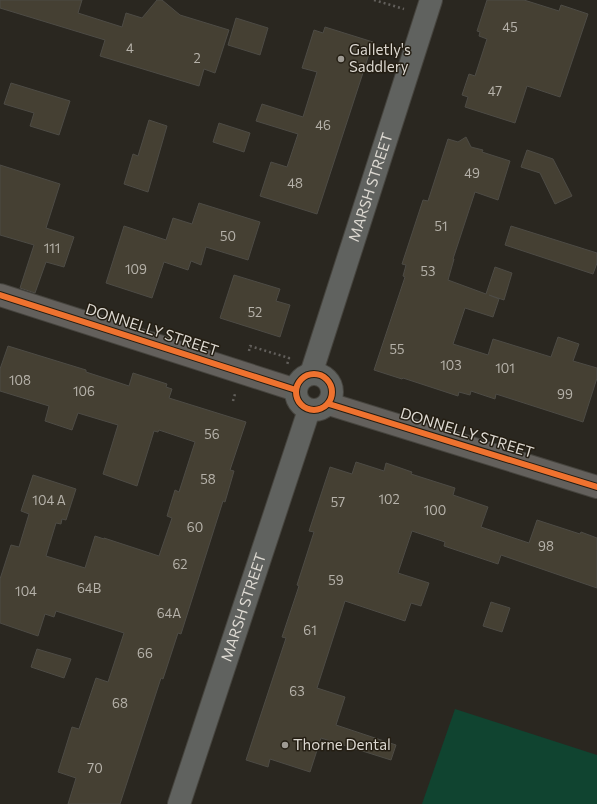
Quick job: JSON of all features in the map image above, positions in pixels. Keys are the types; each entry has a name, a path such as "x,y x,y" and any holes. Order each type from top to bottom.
{"main road":[{"name":"MARSH STREET","path":"311,374 431,0"},
{"path":"311,374 322,375 330,383 333,393 319,407 303,407 298,402 296,390 301,379 311,374"},
{"name":"MARSH STREET","path":"179,804 319,407"}],"street":[{"name":"DONNELLY STREET","path":"0,295 296,390"},
{"name":"DONNELLY STREET","path":"319,407 597,487"}],"path":[{"path":"374,0 409,11"},
{"path":"248,352 250,346 289,358"},
{"path":"232,401 235,393"}],"green space":[{"path":"455,709 597,755 597,804 422,804"}],"building":[{"path":"0,0 82,0 78,13 122,27 126,13 142,18 157,0 162,0 180,15 229,30 215,73 204,69 199,86 100,56 105,40 0,8"},
{"path":"487,0 524,0 559,11 561,5 588,14 560,97 527,86 515,123 465,107 468,97 462,95 469,74 475,76 487,39 479,36 480,32 477,31"},
{"path":"236,18 268,28 260,55 228,45"},
{"path":"325,27 373,42 317,214 260,196 271,162 287,167 298,134 256,121 262,104 303,117 317,72 302,68 314,30 323,33"},
{"path":"11,83 70,101 59,135 30,126 34,113 4,104"},
{"path":"149,120 167,126 148,192 124,184 133,154 138,156"},
{"path":"219,123 250,133 244,152 213,142"},
{"path":"466,137 471,147 483,150 482,152 510,161 498,200 475,192 453,259 448,280 486,294 495,267 512,273 504,300 489,295 499,299 493,317 465,308 453,344 488,355 493,339 551,357 558,337 579,344 573,361 597,368 597,378 583,422 496,394 495,399 471,391 470,395 459,392 458,396 374,370 405,277 403,276 406,265 402,264 423,200 428,201 448,139 458,142"},
{"path":"527,150 553,159 572,196 555,204 540,173 521,167"},
{"path":"0,165 60,184 46,228 74,237 64,267 46,262 35,293 20,288 34,245 0,235"},
{"path":"199,203 260,222 248,260 206,247 201,265 191,261 188,270 164,262 152,298 106,283 124,226 166,240 173,218 192,224"},
{"path":"511,226 597,253 597,263 593,274 505,245"},
{"path":"234,275 280,289 276,301 290,305 280,337 220,318"},
{"path":"8,346 86,370 86,372 129,386 133,373 167,384 166,387 172,389 169,398 246,422 230,470 234,471 225,502 223,501 181,634 178,633 163,679 161,678 120,804 68,804 76,778 58,772 72,727 79,729 96,678 108,682 124,633 56,611 54,617 45,614 38,636 0,623 0,579 11,545 19,547 29,514 21,511 33,475 76,489 66,520 62,519 61,524 56,523 46,556 85,568 95,536 159,556 172,518 167,516 175,490 179,492 195,442 159,430 158,432 154,431 137,486 103,474 118,425 78,413 72,430 45,421 49,406 0,391 0,369"},
{"path":"356,462 384,471 386,463 412,472 411,474 455,488 453,495 488,507 481,527 529,543 537,520 597,538 597,588 501,555 498,564 444,546 445,542 412,531 398,573 429,583 421,606 411,603 405,621 345,601 317,688 345,697 336,725 396,745 391,760 321,738 310,772 270,759 268,767 246,760 286,638 282,637 299,586 297,585 314,532 309,531 330,467 352,474"},
{"path":"491,602 510,608 502,632 483,626"},
{"path":"37,649 71,659 64,678 31,667"}],"cycle path":[{"path":"0,295 296,390"},
{"path":"318,374 327,379 331,385 332,392 331,399 327,405 318,410 310,410 301,405 297,399 296,388 301,379 307,375 318,374"},
{"path":"329,404 597,487"}],"place":[{"name":"Galletly's Saddlery","path":"341,59"},
{"name":"Thorne Dental","path":"285,745"}]}
